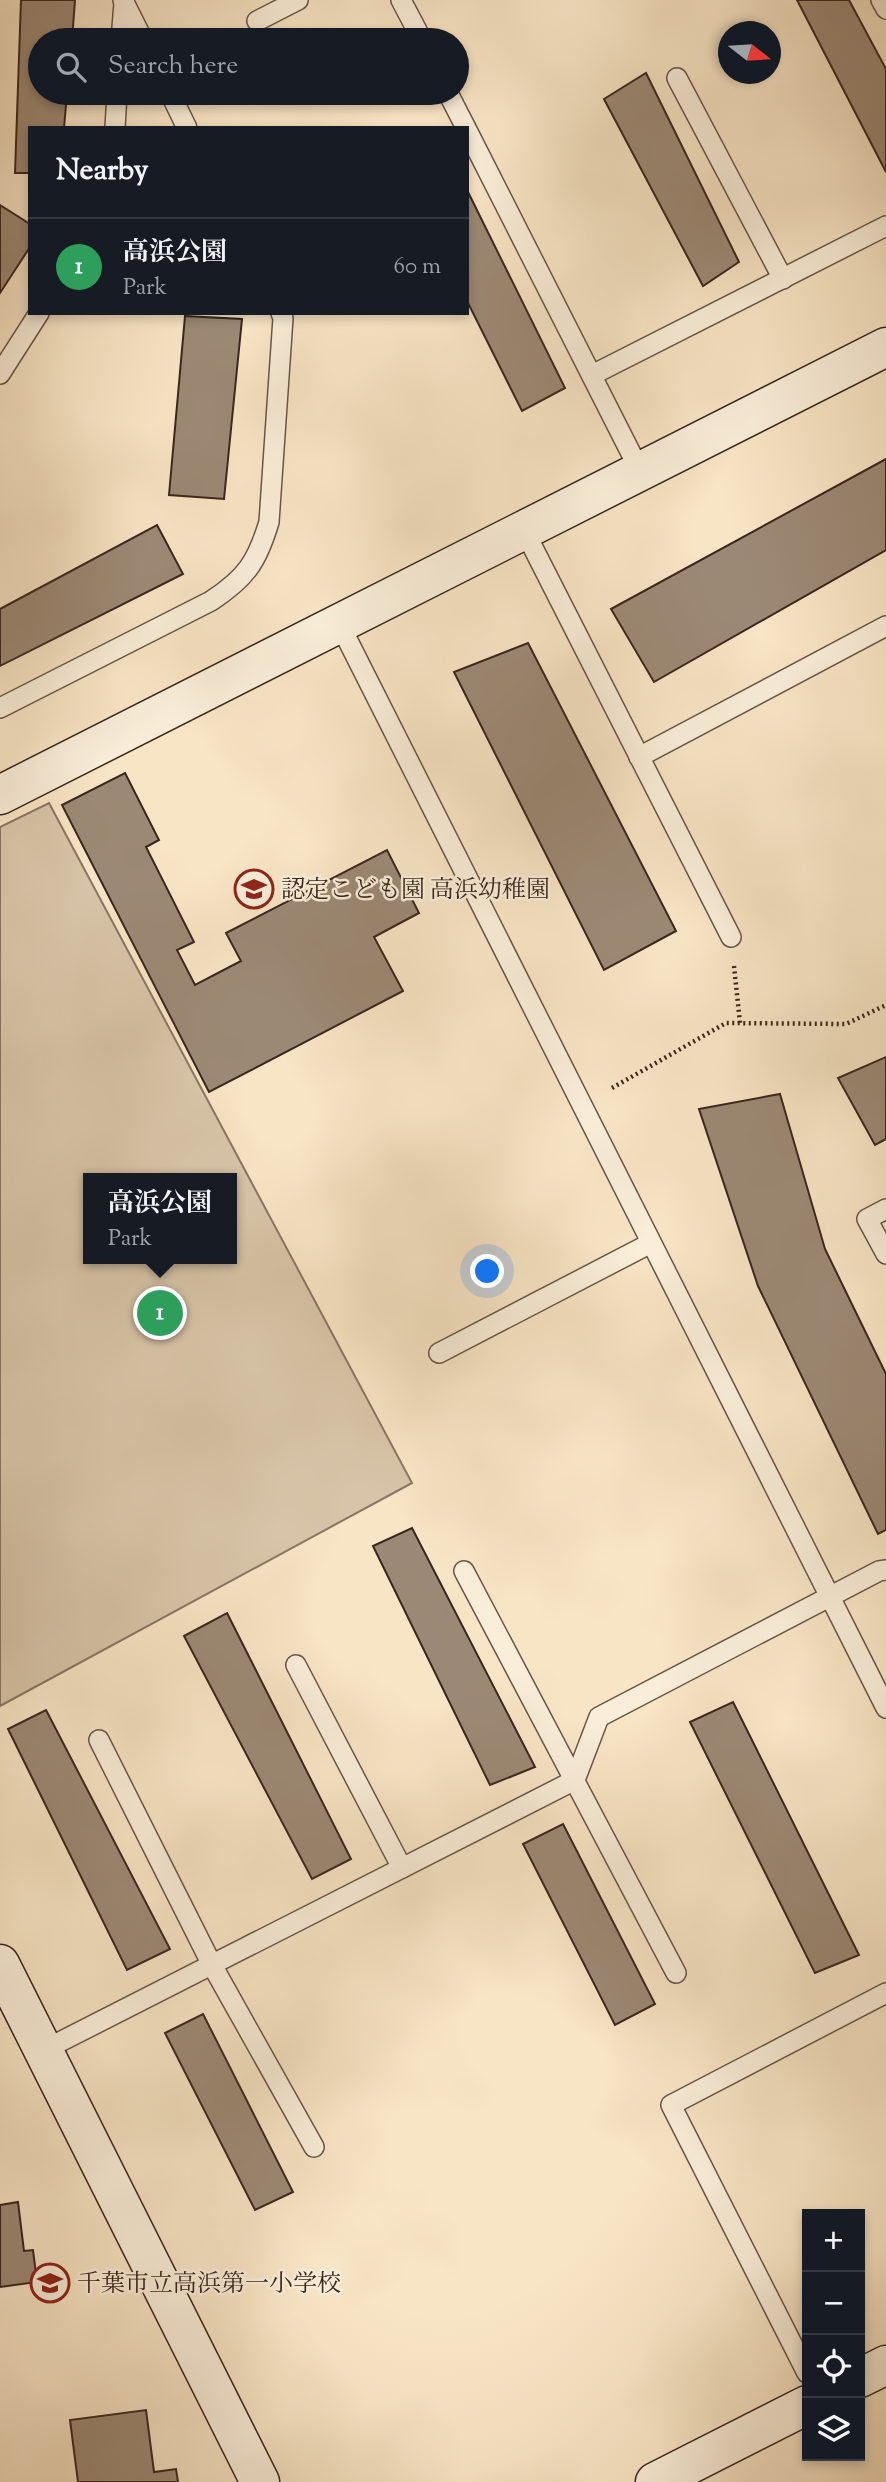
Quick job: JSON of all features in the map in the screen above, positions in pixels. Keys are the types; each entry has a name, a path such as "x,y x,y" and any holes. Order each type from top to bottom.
{"street":[{"path":"0,795 886,347"},
{"path":"0,1964 260,2482"},
{"path":"865,2376 886,2365"},
{"path":"654,2482 802,2408"}],"lane":[{"path":"257,21 298,0"},
{"path":"401,0 416,28"},
{"path":"881,0 886,9"},
{"path":"122,28 123,1"},
{"path":"123,1 137,28"},
{"path":"677,78 783,279"},
{"path":"115,126 116,105"},
{"path":"176,105 186,126"},
{"path":"454,105 465,126"},
{"path":"469,133 640,471"},
{"path":"592,375 886,226"},
{"path":"0,374 38,315"},
{"path":"0,708 211,601 235,585 250,567 262,546 269,522 282,315"},
{"path":"524,530 731,937"},
{"path":"340,625 830,1598 881,1685 886,1707"},
{"path":"639,757 886,626"},
{"path":"886,1209 867,1219 886,1254"},
{"path":"439,1353 651,1244"},
{"path":"44,2050 575,1780 599,1717 879,1571 886,1570"},
{"path":"464,1571 676,1973"},
{"path":"296,1665 402,1868"},
{"path":"99,1740 212,1965 314,2147"},
{"path":"802,2363 671,2105 886,1993"}],"path":[{"path":"731,937 740,1023"},
{"path":"612,1088 726,1023 846,1024 886,1005"}],"shaded area":[{"path":"49,803 412,1483 0,1706 0,827"}],"building":[{"path":"21,0 75,0 73,28 28,28 28,105 66,105 64,126 28,126 28,173 15,173"},
{"path":"797,0 849,0 886,69 886,172"},
{"path":"646,73 739,262 703,286 604,99"},
{"path":"469,194 565,388 522,411 469,305"},
{"path":"0,205 28,223 28,250 0,293"},
{"path":"185,316 242,319 224,499 169,495"},
{"path":"886,459 886,550 654,682 611,609"},
{"path":"157,525 183,574 0,666 0,609"},
{"path":"528,643 676,931 604,970 454,672"},
{"path":"125,773 159,840 146,847 194,942 177,950 195,985 241,961 226,933 387,850 419,913 374,937 403,991 209,1092 62,805"},
{"path":"886,1057 886,1139 875,1145 838,1078"},
{"path":"780,1094 825,1249 886,1374 886,1530 878,1534 758,1286 699,1109"},
{"path":"412,1528 535,1767 490,1785 373,1546"},
{"path":"227,1613 351,1859 312,1879 184,1636"},
{"path":"733,1702 859,1955 815,1973 690,1722"},
{"path":"46,1710 170,1949 127,1970 8,1729"},
{"path":"563,1824 655,2004 615,2025 523,1844"},
{"path":"203,2014 293,2192 255,2210 165,2033"},
{"path":"18,2202 24,2251 33,2250 37,2282 0,2287 0,2205"},
{"path":"146,2410 154,2472 176,2469 178,2482 78,2482 70,2420"}],"place":[{"name":"認定こども園 高浜幼稚園","path":"254,889"},
{"name":"高浜公園","path":"160,1313"},
{"name":"千葉市立高浜第一小学校","path":"50,2283"}]}
